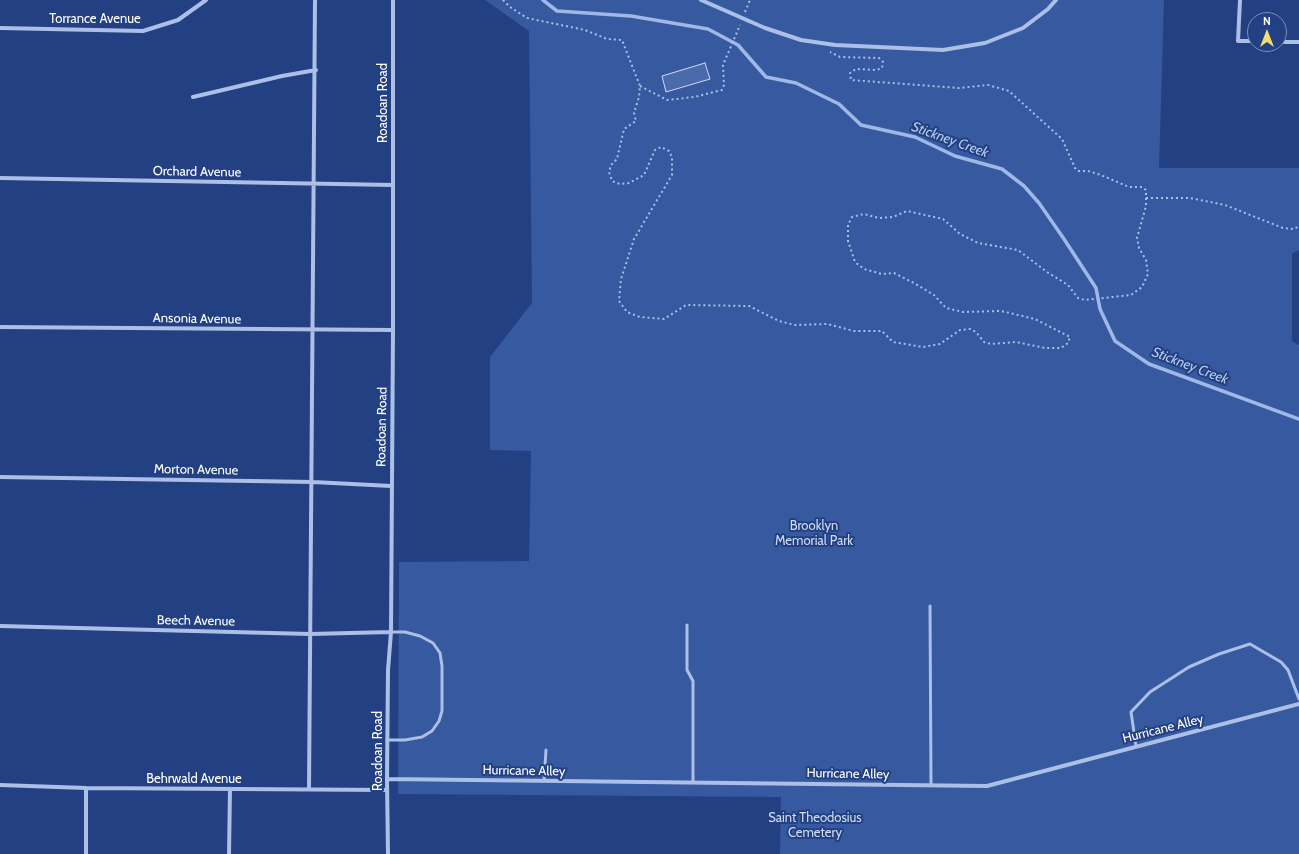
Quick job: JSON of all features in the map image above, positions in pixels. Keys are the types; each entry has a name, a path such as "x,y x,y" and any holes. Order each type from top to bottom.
{"street":[{"name":"Torrance Avenue","path":"0,28 143,30 178,20 206,0"},
{"path":"309,789 313,482 316,70 315,0"},
{"name":"Roadoan Road","path":"388,854 387,740 388,670 391,632 393,330 393,0"},
{"path":"701,0 765,28 801,40 828,44 943,50 985,43 1023,28 1048,9 1056,0"},
{"path":"1240,0 1238,41 1247,41"},
{"path":"1287,42 1299,42"},
{"path":"193,97 282,76 316,70"},
{"name":"Orchard Avenue","path":"0,178 315,185 393,185"},
{"name":"Ansonia Avenue","path":"0,327 393,330"},
{"name":"Morton Avenue","path":"0,477 313,482 391,486"},
{"name":"Beech Avenue","path":"0,626 310,634 391,632"},
{"name":"Hurricane Alley","path":"387,779 987,786 1299,704"},
{"name":"Behrwald Avenue","path":"0,785 86,788 387,790"},
{"path":"86,788 86,854"},
{"path":"229,854 230,789"}],"lane":[{"path":"930,606 931,785"},
{"path":"687,625 687,670 693,680 693,782"},
{"path":"387,740 405,740 422,737 432,731 439,721 442,711 440,653 433,643 420,636 405,632 391,632"},
{"path":"1136,746 1131,712 1150,692 1189,667 1219,654 1250,644 1281,662 1285,666 1299,699"},
{"path":"544,781 546,750"}],"path":[{"path":"503,0 510,7 527,18 585,30 607,39 622,40 640,86 639,97 634,113 636,120 624,129 617,159 611,165 609,172 612,181 620,184 629,183 644,175 655,150 661,147 669,151 672,157 672,175 634,239 621,279 619,301 627,312 640,316 664,319 686,305 749,306 779,321 795,325 828,324 854,331 882,331 893,342 923,347 940,344 960,330 970,329 976,332 984,342 991,344 1016,342 1045,348 1061,348 1068,343 1070,337 1035,319 1000,311 963,312 946,308 934,296 914,282 894,273 882,274 864,269 855,262 848,241 848,225 852,217 864,214 879,218 907,212 943,219 960,234 978,243 1018,250 1047,272 1068,285 1078,298 1085,300 1110,299 1131,295 1142,287 1148,274 1146,260 1139,248 1137,238 1146,206 1146,190 1142,187 1129,187 1101,175 1075,168 1062,139 1009,91 988,85 958,88 851,80 850,73 856,69 878,70 882,68 883,62 879,58 840,57 828,51 828,44"},
{"path":"640,86 667,100 694,97 722,90 724,85 723,64 728,50 738,31"},
{"path":"1146,198 1190,198 1225,205 1283,228 1294,229 1299,226"}],"green space":[{"name":"Brooklyn Memorial Park","path":"485,0 1164,0 1159,168 1299,168 1299,250 1292,254 1292,341 1299,345 1299,854 780,854 781,797 398,794 399,562 529,561 531,451 490,450 490,357 532,303 529,31"}],"building":[{"path":"705,63 710,79 666,92 662,76"}],"waterway":[{"name":"Stickney Creek","path":"543,0 557,11 631,16 708,29 738,45 766,77 796,83 839,104 861,125 915,137 955,156 1002,169 1024,186 1039,203 1064,239 1096,288 1100,309 1115,341 1149,364 1299,419"}],"park label":[{"name":"Saint Theodosius Cemetery","path":"815,826"}]}
